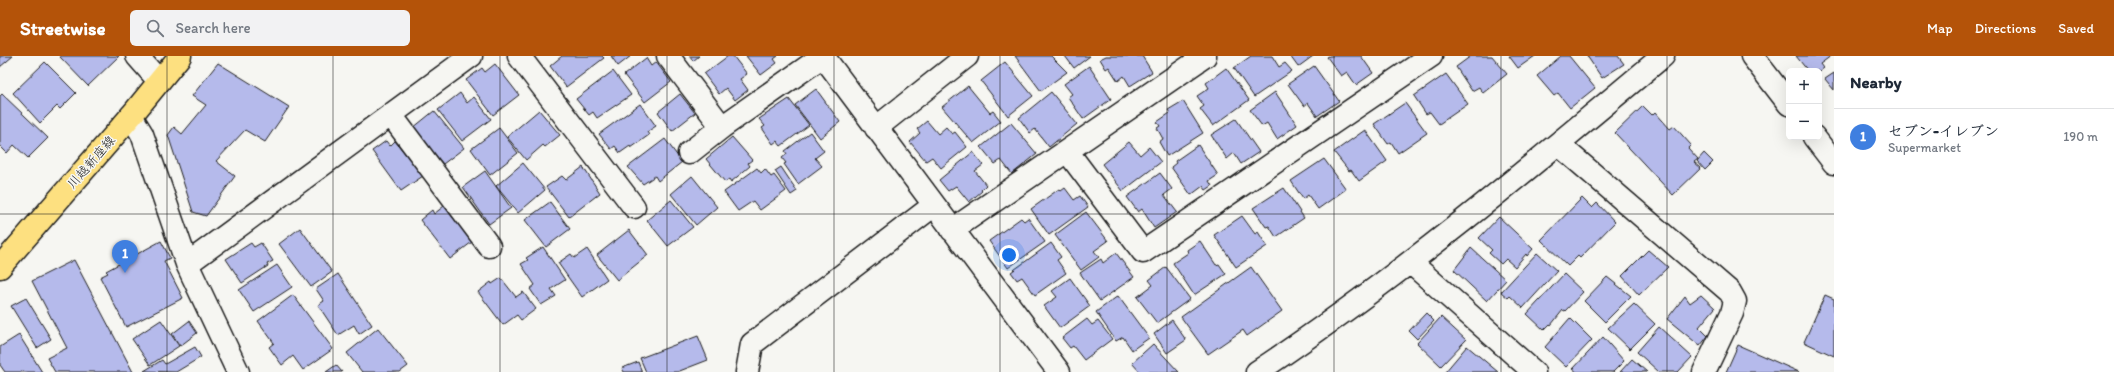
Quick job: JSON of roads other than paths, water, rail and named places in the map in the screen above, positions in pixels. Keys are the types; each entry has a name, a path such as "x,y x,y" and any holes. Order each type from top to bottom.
{"main road":[{"name":"川越新座線","path":"0,267 131,116 180,56"}],"street":[{"path":"138,56 159,81"},
{"path":"187,264 471,56"},
{"path":"518,56 634,207"},
{"path":"668,56 722,127"},
{"path":"689,154 722,127 823,56 933,206 1059,372"},
{"path":"876,128 967,56"},
{"path":"952,230 1205,56"},
{"path":"1067,151 1143,252 1431,56"},
{"path":"1272,368 1410,262 1558,144 1663,56"},
{"path":"1752,56 1786,100"},
{"path":"391,115 489,246"},
{"path":"131,116 142,134 187,264 238,372"},
{"path":"1816,140 1834,163"},
{"path":"1558,144 1730,292 1735,301 1732,313 1704,372"},
{"path":"747,372 752,344 933,206"},
{"path":"1410,262 1534,372"}],"place":[{"name":"セブン-イレブン","path":"125,273"}]}
